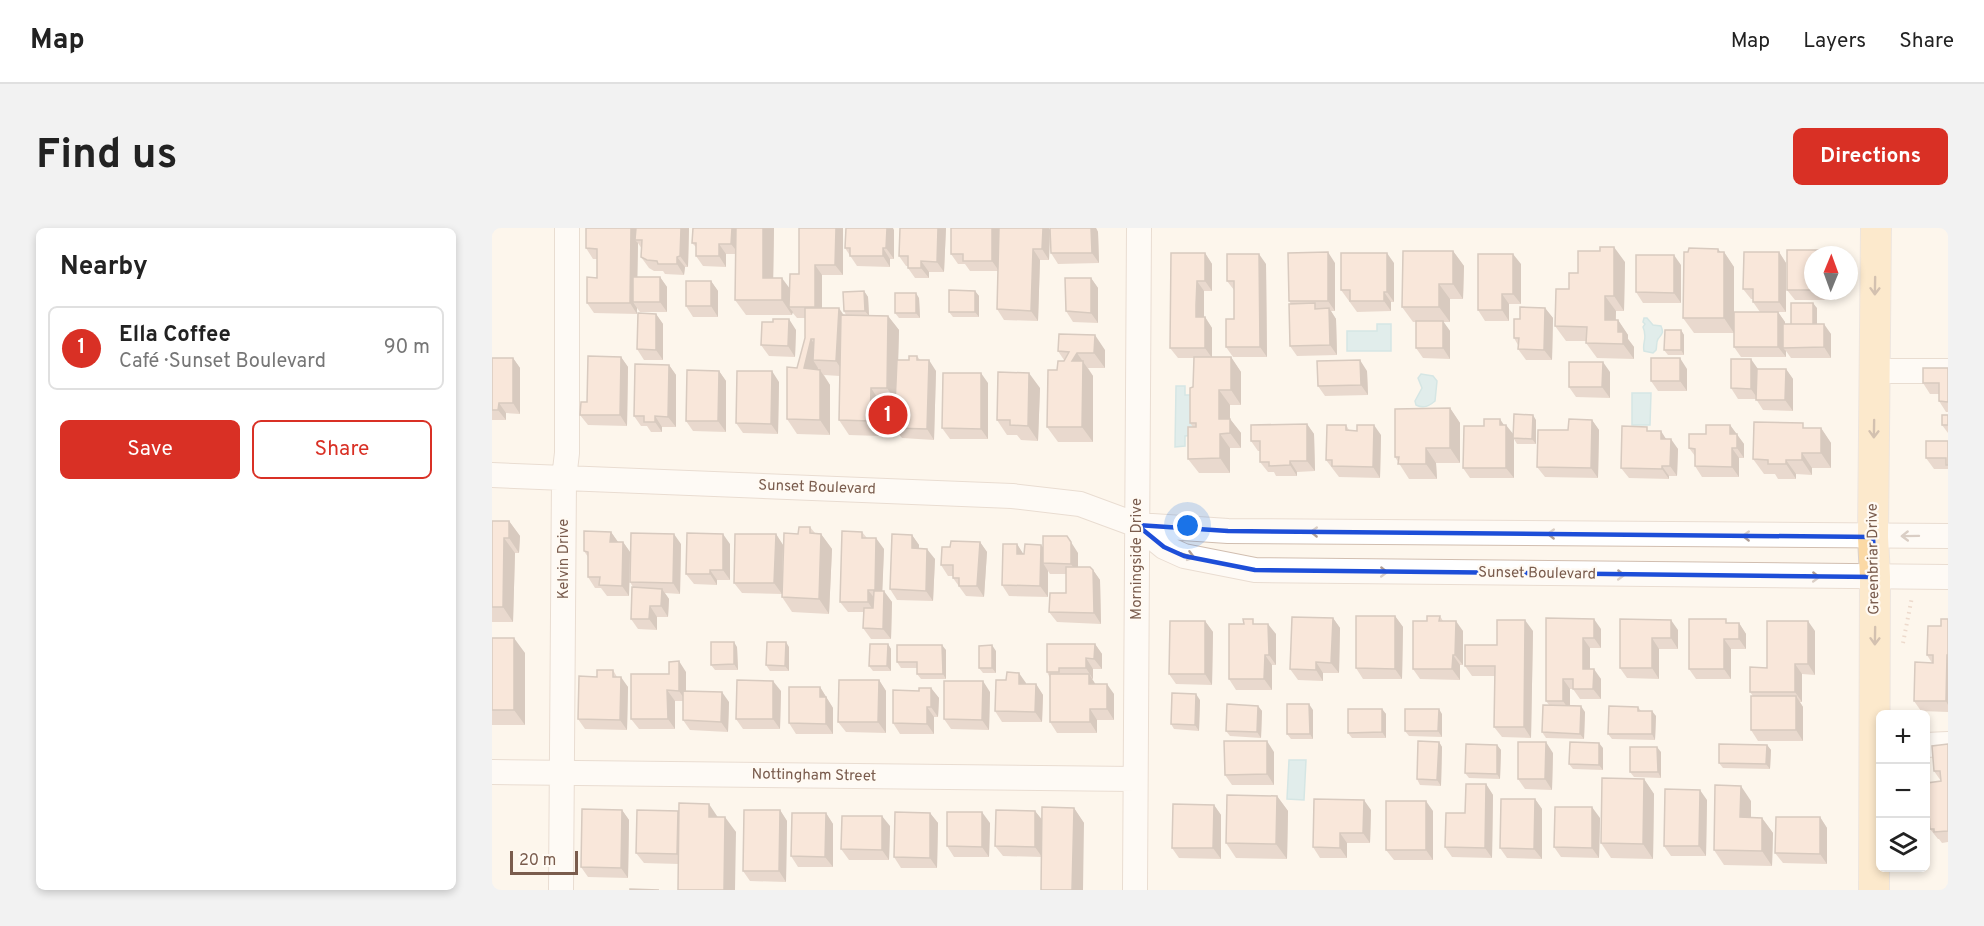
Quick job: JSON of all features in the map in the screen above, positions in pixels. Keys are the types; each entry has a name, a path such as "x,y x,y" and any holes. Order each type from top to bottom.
{"main road":[{"name":"Greenbriar Drive","path":"1876,228 1873,537 1877,710"},
{"name":"Greenbriar Drive","path":"1874,890 1877,764"}],"street":[{"name":"Kelvin Drive","path":"561,890 564,478 567,453 567,228"},
{"name":"Morningside Drive","path":"1135,890 1139,228"},
{"path":"1875,371 1948,371"},
{"name":"Sunset Boulevard","path":"492,475 1012,496 1080,504 1137,525 1228,531 1948,536"},
{"name":"Sunset Boulevard","path":"1137,525 1164,547 1184,556 1255,570 1948,577"},
{"path":"1930,745 1948,744"},
{"name":"Nottingham Street","path":"492,772 1135,779"}],"path":[{"path":"1903,652 1912,594"}],"highlighted area":[{"path":"1137,525 1228,531 1873,537 1875,577 1255,570 1184,556 1164,547"}],"water":[{"path":"1644,318 1662,328 1656,350 1653,353 1644,351"},
{"path":"1377,324 1391,324 1391,351 1347,351 1347,331 1377,331"},
{"path":"1421,374 1433,376 1437,381 1435,401 1424,407 1416,405 1415,401 1422,388 1418,378"},
{"path":"1176,386 1185,386 1185,395 1194,395 1194,435 1185,436 1185,446 1175,447"},
{"path":"1632,393 1651,393 1650,425 1632,425"},
{"path":"1289,760 1306,760 1304,800 1287,799"}],"building":[{"path":"586,228 631,228 630,303 587,303 587,277 597,278 597,249 586,248"},
{"path":"636,228 681,228 680,256 677,257 677,264 658,264 657,261 641,257 642,240 635,240"},
{"path":"693,228 732,228 731,244 719,244 719,256 696,256 696,243 692,243"},
{"path":"736,228 763,228 763,278 782,278 782,300 735,300"},
{"path":"799,228 836,228 835,265 815,265 815,307 789,307 790,274 799,274"},
{"path":"846,228 887,228 886,248 883,248 883,256 850,256 850,248 845,248"},
{"path":"900,228 938,228 937,262 921,261 921,268 908,268 908,256 899,256"},
{"path":"951,228 992,228 992,261 963,261 963,254 951,254"},
{"path":"999,228 1043,228 1042,249 1033,249 1031,311 997,309"},
{"path":"1050,228 1091,228 1092,253 1051,253"},
{"path":"1600,247 1614,247 1614,296 1605,296 1605,320 1618,320 1618,332 1623,332 1623,344 1586,343 1587,327 1555,326 1556,289 1569,289 1569,273 1578,273 1578,251 1600,251"},
{"path":"1689,248 1718,249 1718,252 1724,252 1724,318 1683,318 1684,252 1688,252"},
{"path":"1787,250 1804,250 1804,290 1787,290"},
{"path":"1403,251 1453,251 1453,284 1439,284 1439,307 1402,307"},
{"path":"1328,252 1328,301 1289,301 1288,253"},
{"path":"1744,252 1779,252 1779,302 1753,302 1753,289 1743,289"},
{"path":"1171,253 1205,253 1205,281 1197,281 1196,317 1205,317 1205,348 1170,348"},
{"path":"1341,253 1387,253 1387,292 1384,292 1384,301 1350,301 1350,290 1341,290"},
{"path":"1227,254 1259,254 1260,347 1226,347 1226,319 1234,319 1234,281 1227,281"},
{"path":"1478,254 1513,254 1513,294 1502,294 1502,310 1478,310"},
{"path":"1636,255 1674,255 1674,293 1636,292"},
{"path":"633,277 660,277 660,302 633,302"},
{"path":"1065,278 1091,278 1091,313 1066,311"},
{"path":"686,281 711,281 711,306 686,306"},
{"path":"949,290 975,291 975,312 949,312"},
{"path":"864,291 865,311 844,311 843,292"},
{"path":"895,293 916,293 916,313 895,313"},
{"path":"1315,303 1315,309 1329,308 1330,345 1290,346 1289,304"},
{"path":"1791,303 1813,303 1813,324 1791,324"},
{"path":"1520,307 1545,308 1544,350 1518,349 1519,338 1514,338 1514,319 1520,319"},
{"path":"805,308 839,308 836,361 813,360 814,339 811,339 804,368 820,370 820,420 787,419 787,367 797,368 805,338"},
{"path":"1734,312 1778,312 1778,347 1734,347"},
{"path":"638,313 656,314 656,350 637,349"},
{"path":"841,315 888,316 887,388 871,388 870,421 839,420"},
{"path":"773,319 789,319 788,346 761,345 762,322 773,322"},
{"path":"1416,321 1443,321 1443,348 1416,348"},
{"path":"1783,324 1824,324 1824,347 1783,348"},
{"path":"1665,330 1681,330 1681,350 1664,350"},
{"path":"1059,334 1095,335 1094,353 1077,353 1072,361 1083,361 1082,427 1047,427 1048,370 1057,370 1058,361 1064,361 1069,352 1058,351"},
{"path":"588,356 621,357 620,415 580,415 581,402 587,402"},
{"path":"909,356 917,356 917,360 929,360 927,429 894,428 897,360 909,360"},
{"path":"1194,357 1231,357 1231,390 1219,390 1219,419 1230,419 1230,433 1220,434 1220,458 1188,459 1188,427 1196,427 1196,423 1190,423 1190,388 1193,387"},
{"path":"492,358 513,358 513,403 499,403 498,410 492,410"},
{"path":"1651,358 1680,358 1680,381 1651,381"},
{"path":"1731,359 1751,359 1751,389 1731,388"},
{"path":"1360,360 1361,385 1318,386 1317,361"},
{"path":"1569,362 1603,362 1602,387 1569,387"},
{"path":"635,364 669,365 668,417 655,416 655,422 644,422 644,416 634,416"},
{"path":"1923,368 1948,368 1948,402 1939,401 1939,383 1923,383"},
{"path":"1757,369 1786,369 1785,400 1756,400"},
{"path":"687,370 719,371 718,421 686,421"},
{"path":"737,371 772,371 771,424 736,423"},
{"path":"998,372 1029,373 1028,426 1010,425 1010,420 997,420"},
{"path":"943,373 981,373 981,429 942,428"},
{"path":"1450,408 1450,448 1426,448 1426,464 1398,464 1399,457 1395,457 1395,409"},
{"path":"1514,414 1533,415 1532,439 1513,438"},
{"path":"1942,415 1948,415 1948,425 1942,425"},
{"path":"1484,419 1500,419 1500,425 1506,425 1506,468 1463,468 1464,426 1484,426"},
{"path":"1569,419 1592,420 1591,468 1537,467 1538,430 1568,430"},
{"path":"1754,422 1803,423 1803,428 1821,428 1821,453 1802,453 1802,460 1786,460 1786,464 1768,464 1768,460 1753,459"},
{"path":"1307,424 1307,461 1290,461 1290,465 1269,466 1269,462 1260,462 1260,441 1251,441 1251,425"},
{"path":"1327,425 1346,425 1346,430 1357,431 1357,425 1374,425 1373,467 1332,466 1332,460 1326,460"},
{"path":"1706,425 1730,425 1730,434 1737,434 1737,448 1732,448 1732,467 1695,466 1695,449 1689,448 1689,434 1706,434"},
{"path":"1622,426 1647,427 1647,431 1661,431 1661,439 1671,439 1670,466 1662,466 1662,469 1621,468"},
{"path":"1926,441 1948,441 1948,465 1946,465 1946,458 1926,458"},
{"path":"492,521 509,521 509,538 504,538 503,607 492,607"},
{"path":"799,527 810,527 810,533 821,534 819,599 782,597 784,533 798,534"},
{"path":"584,531 611,532 610,542 623,542 622,586 599,585 600,577 588,577 588,552 584,551"},
{"path":"842,531 862,532 862,538 876,538 875,590 868,590 868,602 840,602"},
{"path":"631,533 674,534 673,583 630,582"},
{"path":"687,533 723,534 723,570 710,570 710,574 686,574"},
{"path":"735,534 776,534 774,583 734,583"},
{"path":"892,534 912,535 912,548 927,549 926,591 890,589"},
{"path":"1043,536 1067,536 1071,542 1071,564 1043,563"},
{"path":"951,541 980,542 977,586 959,586 959,578 953,578 953,565 941,565 942,547 950,547"},
{"path":"1003,544 1017,544 1017,554 1024,554 1025,544 1041,545 1040,586 1002,585"},
{"path":"1066,567 1090,567 1093,570 1094,613 1049,612 1050,593 1066,593"},
{"path":"632,587 662,589 661,606 650,606 649,619 631,619"},
{"path":"874,591 884,591 883,629 863,628 864,608 873,608"},
{"path":"1356,616 1395,616 1395,669 1356,668"},
{"path":"1427,616 1440,616 1439,621 1456,621 1455,655 1453,655 1452,669 1413,669 1413,621 1427,621"},
{"path":"1292,617 1333,618 1331,663 1316,662 1316,670 1290,669"},
{"path":"1546,618 1594,619 1594,638 1583,638 1583,669 1594,669 1593,689 1573,689 1573,679 1563,679 1563,701 1546,701"},
{"path":"1243,619 1253,619 1253,624 1268,624 1269,655 1265,655 1264,679 1229,679 1229,624 1244,624"},
{"path":"1620,619 1671,620 1671,638 1652,638 1652,668 1620,668"},
{"path":"1689,619 1726,619 1726,623 1739,623 1739,639 1724,639 1724,669 1689,669"},
{"path":"1941,619 1948,619 1946,701 1914,701 1915,662 1933,663 1933,655 1927,655 1928,626 1941,626"},
{"path":"1497,620 1525,620 1524,727 1494,727 1495,666 1465,666 1465,645 1497,645"},
{"path":"1170,621 1205,621 1205,674 1169,674"},
{"path":"1767,621 1808,621 1808,664 1795,664 1795,692 1750,692 1750,667 1767,668"},
{"path":"492,638 514,638 514,710 492,710"},
{"path":"711,642 734,642 734,664 711,665"},
{"path":"767,642 786,642 785,666 766,665"},
{"path":"870,644 888,644 887,666 869,666"},
{"path":"1047,644 1095,644 1094,659 1086,658 1086,668 1059,668 1059,672 1047,672"},
{"path":"897,645 942,645 943,674 917,674 917,662 897,662"},
{"path":"992,645 992,668 979,668 979,646"},
{"path":"679,661 679,691 667,690 668,719 631,719 631,674 669,674 669,662"},
{"path":"597,670 613,670 613,677 621,677 620,720 578,719 579,676 597,677"},
{"path":"1007,672 1019,673 1019,684 1036,684 1035,712 995,711 996,680 1006,680"},
{"path":"1050,674 1089,674 1089,684 1107,684 1107,709 1090,709 1090,722 1050,722"},
{"path":"737,680 773,681 773,719 736,719"},
{"path":"839,680 879,680 878,722 838,722"},
{"path":"944,681 983,681 982,720 944,719"},
{"path":"789,687 820,687 820,697 826,697 826,724 789,723"},
{"path":"919,688 931,688 931,707 927,707 927,724 893,723 893,690 919,691"},
{"path":"683,691 722,692 721,722 683,720"},
{"path":"1172,693 1196,694 1195,725 1171,724"},
{"path":"1751,696 1796,696 1796,730 1751,730"},
{"path":"1227,704 1258,706 1257,732 1226,731"},
{"path":"1287,704 1309,704 1310,734 1287,734"},
{"path":"1543,705 1581,706 1580,734 1542,732"},
{"path":"1609,706 1638,707 1638,711 1652,711 1652,734 1608,734"},
{"path":"1348,709 1382,709 1382,732 1348,733"},
{"path":"1405,709 1439,709 1438,731 1405,731"},
{"path":"1224,741 1267,741 1267,774 1225,775"},
{"path":"1418,741 1439,742 1437,780 1417,779"},
{"path":"1518,742 1546,742 1545,779 1518,779"},
{"path":"1570,742 1599,743 1599,765 1569,764"},
{"path":"1466,744 1497,745 1497,774 1465,773"},
{"path":"1719,744 1767,745 1766,764 1719,763"},
{"path":"1948,744 1948,831 1934,832 1934,829 1930,829 1930,783 1941,781 1940,771 1934,771 1932,746"},
{"path":"1630,747 1657,747 1658,772 1630,772"},
{"path":"1602,778 1644,779 1643,844 1601,843"},
{"path":"1466,784 1486,784 1485,848 1445,847 1446,813 1465,813"},
{"path":"1715,785 1741,786 1740,817 1762,818 1762,851 1714,850"},
{"path":"1665,789 1700,790 1699,846 1664,846"},
{"path":"1227,795 1277,796 1276,844 1226,843"},
{"path":"1314,799 1364,800 1363,833 1340,833 1340,848 1313,847"},
{"path":"1501,799 1535,799 1534,849 1500,848"},
{"path":"1386,801 1426,801 1426,850 1386,850"},
{"path":"679,803 709,804 709,817 725,817 724,890 678,890"},
{"path":"1173,804 1214,805 1213,848 1172,848"},
{"path":"1042,807 1074,808 1072,890 1041,890"},
{"path":"1555,807 1592,807 1592,848 1554,847"},
{"path":"582,809 622,810 621,868 581,867"},
{"path":"637,810 678,811 677,854 636,853"},
{"path":"744,810 780,810 779,871 743,871"},
{"path":"996,810 1035,811 1035,847 995,846"},
{"path":"895,812 930,813 930,858 894,857"},
{"path":"947,812 982,812 982,847 947,846"},
{"path":"792,813 826,813 825,857 791,856"},
{"path":"842,816 882,816 882,850 841,849"},
{"path":"1776,817 1820,817 1820,854 1775,853"}],"place":[{"name":"Ella Coffee","path":"888,415"}]}
